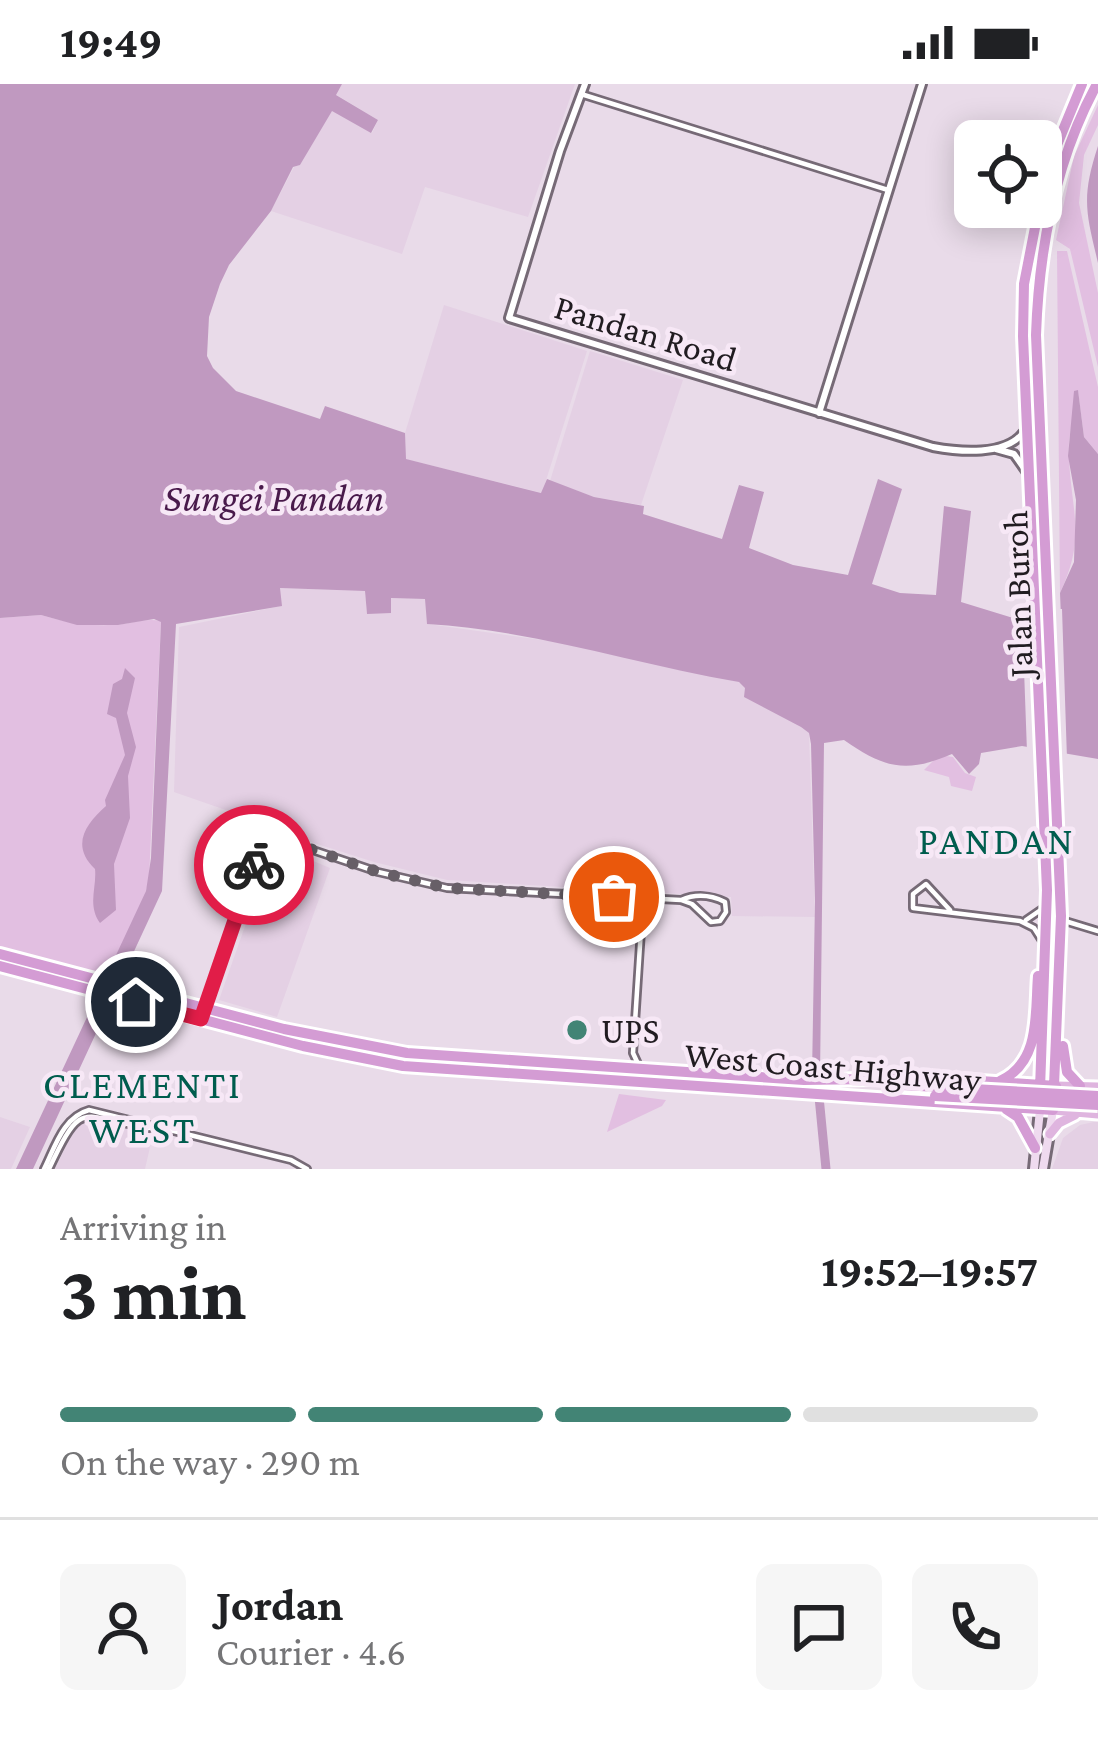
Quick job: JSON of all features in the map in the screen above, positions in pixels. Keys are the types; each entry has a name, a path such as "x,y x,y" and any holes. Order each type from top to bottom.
{"highway":[{"name":"Jalan Buroh","path":"1062,148 1077,111 1096,84"},
{"name":"Jalan Buroh","path":"1047,1110 1056,1086 1061,916 1037,286 1079,87"},
{"name":"Jalan Buroh","path":"1035,228 1024,284 1032,613 1047,890 1041,1084 1047,1110"},
{"path":"997,1082 1021,1068 1032,1045 1047,890"},
{"name":"West Coast Highway","path":"0,954 117,992 381,1063 640,1070 804,1087"},
{"name":"West Coast Highway","path":"0,966 100,987"},
{"path":"1058,996 1063,1006 1064,1063 1080,1086"},
{"name":"West Coast Highway","path":"508,1066 804,1087 936,1078 1056,1086"},
{"path":"833,1087 1098,1092"},
{"name":"West Coast Highway","path":"833,1087 1047,1110"},
{"path":"936,1092 1094,1111"},
{"path":"1006,1109 1018,1117 1035,1148"}],"main road":[{"name":"West Coast Highway","path":"1056,1086 1098,1092"},
{"name":"West Coast Highway","path":"1047,1110 1094,1111"},
{"path":"1047,1110 1050,1134"},
{"path":"1038,1169 1035,1148 1047,1110"},
{"path":"1038,1169 1050,1134 1062,1120 1094,1111"}],"street":[{"name":"Pandan Road","path":"585,84 509,318 933,448 994,448"},
{"path":"819,412 922,84"},
{"path":"581,94 888,190"},
{"path":"994,448 1017,442 1026,424"},
{"path":"994,448 1014,454 1029,480"},
{"path":"203,1014 252,870 264,854 285,845 447,888 681,900 711,922 725,915 724,902 716,898 681,900"},
{"path":"950,910 926,884 913,894 913,908 1020,921 1033,927 1041,940"},
{"path":"640,1070 633,1053 643,899"},
{"path":"1020,921 1042,909"},
{"path":"1061,916 1081,929 1098,931"},
{"path":"1059,946 1065,935 1081,929"},
{"path":"620,1069 633,1053"},
{"path":"46,1169 67,1132 80,1117 90,1115 291,1160 307,1169"}],"shaded area":[{"path":"342,84 575,84 528,217 425,187 402,254 271,211 332,110 372,133 378,120 335,94"},
{"path":"1098,105 1098,125 1084,155 1079,203 1098,293 1098,367 1070,249 1056,240 1074,156"},
{"path":"1057,251 1067,251 1098,387 1098,454 1084,437 1078,391 1069,451 1075,541 1060,593"},
{"path":"444,305 587,351 542,493 405,459 405,433"},
{"path":"590,351 683,380 641,505 594,497 550,481"},
{"path":"279,588 365,591 367,613 390,598 426,599 428,624 599,648 739,682 809,733 815,917 732,916 731,897 447,880 289,835 268,838 263,823 174,792 179,627 281,606"},
{"path":"41,615 93,625 161,621 149,879 108,975 0,947 0,618"},
{"path":"939,755 953,757 965,773 976,777 972,791 951,786 949,777 924,770"},
{"path":"292,852 330,868 277,1017 219,1000 268,861"},
{"path":"619,1094 666,1100 607,1132"},
{"path":"0,1117 30,1127 11,1169 0,1169"},
{"path":"84,1119 153,1134 145,1169 55,1169 75,1127"},
{"path":"1098,1121 1098,1169 1052,1169 1063,1138 1080,1125"}],"water":[{"name":"Sungei Pandan","path":"0,84 342,84 336,95 378,120 371,133 332,111 300,165 293,167 271,211 229,265 209,317 207,356 236,391 320,419 325,406 405,433 406,459 541,493 547,479 594,497 644,506 643,514 722,539 739,485 764,492 749,548 793,565 848,575 878,479 902,489 872,584 900,593 936,595 944,506 971,511 961,602 1049,629 1061,618 1060,593 1074,562 1076,500 1068,456 1074,391 1078,390 1084,437 1098,454 1098,759 1022,746 981,753 979,764 969,774 952,754 921,764 896,765 871,757 844,740 824,743 820,1077 812,1075 815,901 809,733 744,697 745,688 739,682 545,640 427,624 425,599 391,598 391,613 367,614 365,591 280,588 282,606 176,624 162,891 33,1169 16,1169 146,891 161,622 77,625 41,615 0,618"},
{"path":"1098,146 1098,263 1087,205"},
{"path":"125,668 135,678 127,713 136,747 128,776 130,818 114,864 116,910 100,923 93,903 95,869 82,843 92,820 106,806 125,755 116,718 107,714 113,684 122,679"}],"pier":[{"path":"1054,609 1062,609 1067,759 1027,752 1022,614 1048,622"}],"waterway":[{"path":"817,1076 826,1169"}],"way so far":[{"path":"254,865 270,850 298,845 395,877 447,888 614,897"}],"place":[{"name":"UPS","path":"577,1030"}],"district":[{"name":"PANDAN","path":"997,840"},
{"name":"CLEMENTI WEST","path":"143,1106"}],"route":[{"path":"136,1002 201,1019 254,865"}]}
